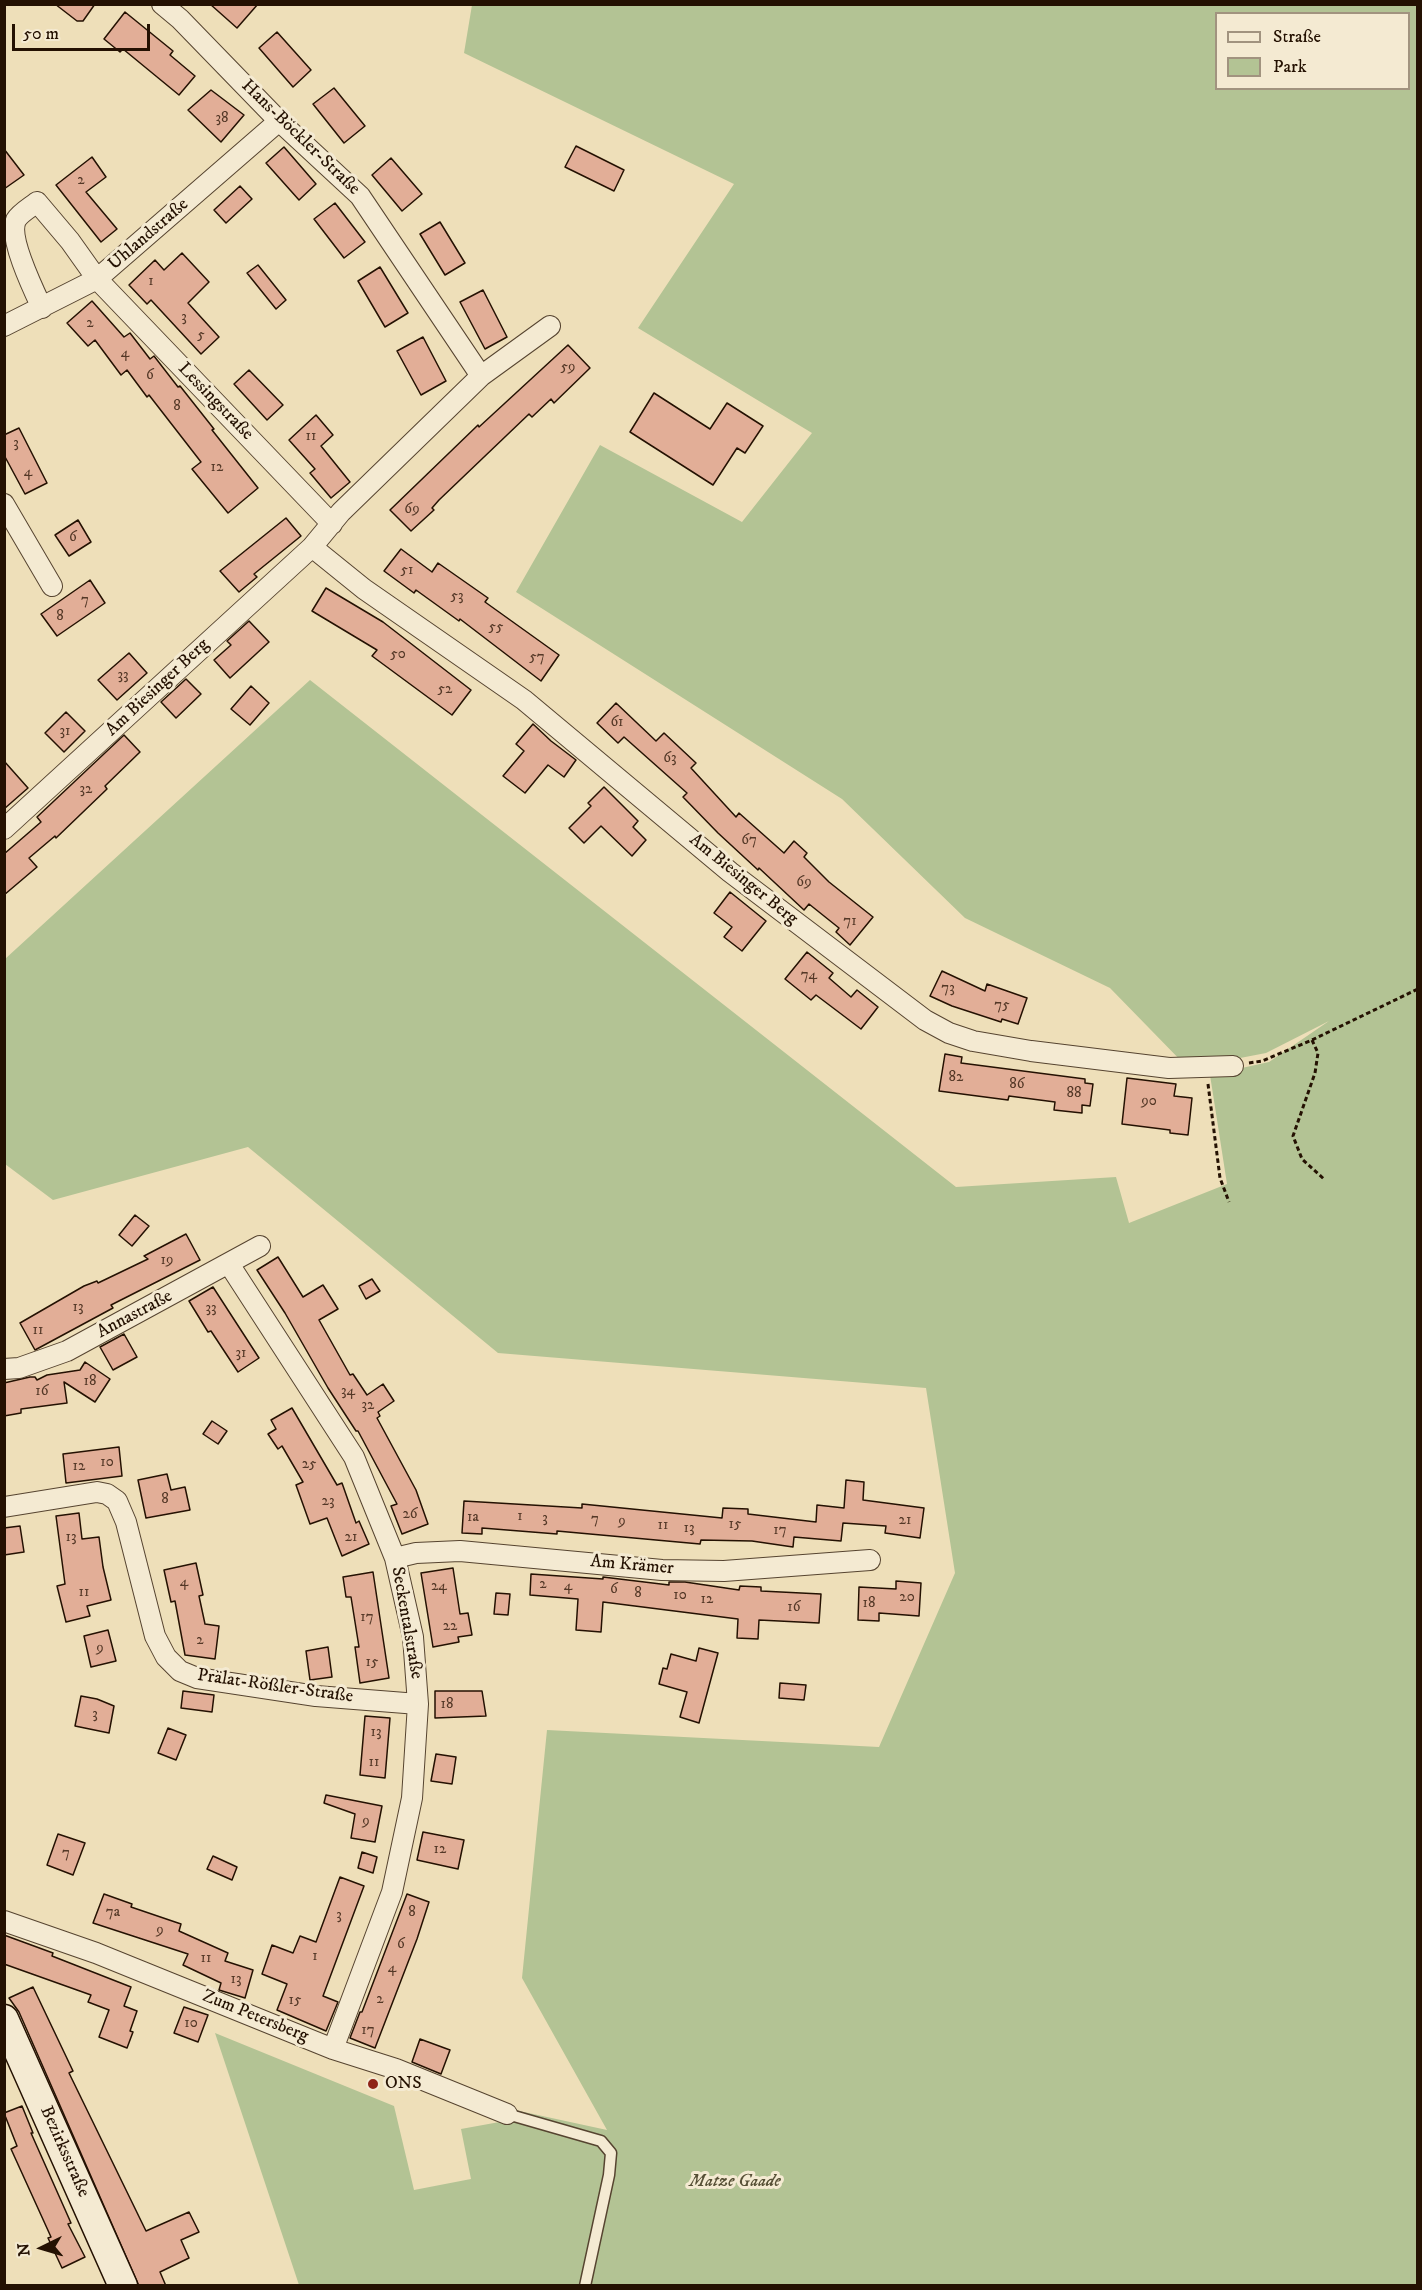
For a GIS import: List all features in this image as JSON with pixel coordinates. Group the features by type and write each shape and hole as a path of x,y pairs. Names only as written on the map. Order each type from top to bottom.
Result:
{"main road":[{"name":"Bezirksstraße","path":"4,2019 123,2286"}],"street":[{"name":"Hans-Böckler-Straße","path":"162,4 180,18 279,121 360,196 481,376"},
{"name":"Uhlandstraße","path":"4,326 42,309 97,279 279,121"},
{"name":"Lessingstraße","path":"42,309 22,264 14,230 17,219 37,202 70,241 97,279 332,524"},
{"path":"332,524 481,376 550,326"},
{"path":"4,504 52,586"},
{"name":"Am Biesinger Berg","path":"4,829 312,547 332,524"},
{"name":"Am Biesinger Berg","path":"312,547 364,589 524,700 730,872 925,1020 949,1033 973,1041 1031,1052 1169,1068 1233,1066"},
{"name":"Annastraße","path":"4,1369 19,1368 67,1351 260,1246"},
{"name":"Seckentalstraße","path":"229,1264 354,1457 395,1557 413,1637 418,1704 412,1798 392,1892 333,2049"},
{"name":"Prälat-Rößler-Straße","path":"4,1507 97,1492 107,1494 117,1501 126,1522 155,1636 166,1657 180,1671 197,1678 305,1695 418,1704"},
{"name":"Am Krämer","path":"395,1557 416,1553 460,1551 663,1569 714,1571 870,1560"},
{"name":"Zum Petersberg","path":"4,1921 96,1953 333,2049 396,2069 507,2114"}],"lane":[{"path":"507,2114 601,2141 611,2153 609,2175 585,2286"}],"path":[{"path":"1233,1066 1262,1061 1312,1040 1418,989"},
{"path":"1312,1040 1318,1053 1315,1073 1293,1136 1302,1159 1325,1180"},
{"path":"1206,1068 1220,1178 1228,1202"}],"green space":[{"name":"Matze Gaade","path":"472,5 1417,5 1417,2285 299,2285 215,2033 394,2106 414,2190 471,2179 461,2129 505,2121 510,2109 607,2130 522,1978 547,1730 879,1747 955,1573 926,1388 498,1353 248,1147 53,1200 5,1164 5,959 310,680 956,1187 1116,1177 1129,1223 1227,1184 1210,1075 1269,1062 1329,1021 1266,1053 1188,1068 1110,988 965,918 842,799 516,592 600,445 742,522 812,433 638,328 734,184 464,53"}],"building":[{"path":"55,4 95,4 83,21 77,21"},
{"path":"210,4 258,4 237,28"},
{"path":"125,12 173,51 170,55 195,76 179,95 123,49 120,52 104,39"},
{"path":"277,32 311,70 293,87 259,48"},
{"path":"334,88 365,126 344,143 313,104"},
{"path":"211,90 244,115 221,142 188,110"},
{"path":"576,146 624,170 614,191 565,167"},
{"path":"284,147 316,184 299,200 266,163"},
{"path":"4,149 24,175 4,189"},
{"path":"92,157 106,177 86,192 117,229 101,242 56,185"},
{"path":"391,158 422,194 402,211 372,175"},
{"path":"240,186 252,199 226,223 214,210"},
{"path":"335,203 365,242 344,258 314,219"},
{"path":"440,222 465,263 445,275 420,234"},
{"path":"182,253 209,282 188,303 219,337 201,354 151,300 147,304 129,285 155,260 164,270"},
{"path":"258,265 286,300 276,309 247,273"},
{"path":"380,267 408,313 385,327 358,281"},
{"path":"483,290 507,337 485,349 460,302"},
{"path":"92,301 124,337 130,333 150,359 154,356 214,429 212,430 258,488 228,513 192,469 201,462 149,395 147,397 127,370 121,375 95,340 88,346 67,323"},
{"path":"423,337 446,381 421,395 397,351"},
{"path":"568,345 590,368 554,403 551,399 532,417 529,414 439,500 432,508 434,510 411,531 390,510 478,425 479,427"},
{"path":"249,370 283,405 267,420 234,384"},
{"path":"654,393 710,429 727,403 763,426 745,453 737,448 713,485 630,432"},
{"path":"316,415 333,435 321,446 350,482 331,498 310,473 315,469 289,440"},
{"path":"19,428 47,483 25,494 4,455 4,435"},
{"path":"286,518 301,536 254,574 257,577 239,592 220,571"},
{"path":"78,520 91,542 69,556 55,535"},
{"path":"401,549 432,572 438,563 488,598 485,602 559,655 541,681 460,619 459,621 416,590 414,593 384,571"},
{"path":"90,580 105,603 57,636 41,614"},
{"path":"326,588 383,622 471,690 452,715 372,656 377,650 312,611"},
{"path":"249,621 269,642 230,678 214,660 231,645 227,641"},
{"path":"129,653 147,673 117,700 98,680"},
{"path":"186,679 201,694 176,718 161,702"},
{"path":"251,686 269,703 250,725 231,709"},
{"path":"616,703 656,741 664,733 696,763 691,768 736,817 739,813 784,853 794,841 807,853 804,857 829,882 873,917 850,945 836,932 839,928 809,904 804,910 759,868 758,870 683,797 687,793 624,737 618,743 597,723"},
{"path":"66,712 85,731 64,752 45,733"},
{"path":"533,724 576,760 564,777 548,765 525,793 503,776 524,751 516,744"},
{"path":"124,735 140,752 105,786 107,789 56,838 55,836 29,858 37,867 4,895 4,854 41,822 37,817"},
{"path":"4,761 28,788 4,809"},
{"path":"604,787 638,821 633,827 646,840 632,856 601,826 584,843 569,828 591,806 588,803"},
{"path":"730,892 766,921 742,951 724,937 732,927 714,913"},
{"path":"807,952 833,973 829,978 851,997 857,990 878,1007 861,1029 816,995 811,1000 785,979"},
{"path":"942,971 985,991 987,984 1027,998 1018,1024 1002,1019 1001,1022 952,1006 930,996"},
{"path":"945,1054 962,1057 961,1063 1085,1079 1085,1083 1093,1084 1090,1106 1082,1105 1082,1113 1054,1110 1055,1102 1009,1096 1008,1100 939,1091"},
{"path":"1127,1078 1176,1084 1174,1096 1192,1098 1188,1135 1170,1133 1170,1130 1122,1124"},
{"path":"135,1215 149,1226 132,1246 119,1235"},
{"path":"186,1234 200,1260 111,1305 113,1308 35,1350 20,1323 84,1286 97,1281 98,1283 148,1259 144,1256"},
{"path":"278,1257 303,1297 323,1285 338,1309 319,1320 350,1375 353,1374 367,1395 383,1384 394,1401 378,1412 380,1416 377,1418 416,1490 428,1524 402,1534 391,1506 397,1504 358,1431 328,1388 285,1313 257,1270"},
{"path":"372,1279 380,1291 366,1299 359,1286"},
{"path":"213,1287 259,1358 238,1372 211,1331 208,1332 189,1301"},
{"path":"124,1334 137,1357 113,1370 100,1347"},
{"path":"85,1362 110,1379 95,1402 64,1382 67,1403 21,1409 21,1413 4,1416 4,1383 30,1377 35,1377 37,1380 47,1375 80,1370"},
{"path":"292,1408 337,1485 342,1483 356,1523 359,1521 369,1544 342,1556 327,1518 310,1524 296,1485 303,1482 282,1446 278,1449 268,1434 276,1429 271,1420"},
{"path":"212,1421 227,1431 218,1444 203,1434"},
{"path":"119,1447 122,1476 66,1483 63,1454"},
{"path":"167,1474 171,1490 185,1487 190,1510 146,1518 138,1480"},
{"path":"846,1480 864,1482 863,1500 924,1508 920,1538 885,1533 886,1526 843,1523 841,1541 794,1537 793,1547 752,1541 701,1540 700,1544 557,1531 557,1534 482,1528 482,1534 462,1533 464,1501 582,1508 582,1504 722,1518 723,1508 748,1509 748,1514 816,1522 817,1505 844,1508"},
{"path":"79,1513 82,1539 99,1537 111,1600 87,1606 90,1616 66,1622 57,1586 65,1584 56,1516"},
{"path":"20,1526 24,1552 4,1555 4,1528"},
{"path":"196,1563 203,1595 199,1596 205,1624 219,1626 215,1659 185,1655 175,1601 171,1602 164,1570"},
{"path":"453,1568 460,1614 468,1613 472,1635 458,1637 459,1642 433,1647 421,1573"},
{"path":"373,1572 389,1678 360,1683 355,1647 359,1647 351,1597 346,1597 343,1577"},
{"path":"531,1574 603,1579 603,1577 669,1585 669,1582 685,1582 739,1590 740,1586 761,1587 761,1591 821,1594 819,1623 759,1620 758,1639 737,1638 738,1619 603,1602 601,1632 576,1630 578,1599 530,1595"},
{"path":"896,1581 921,1583 919,1616 879,1613 879,1621 858,1620 859,1587 896,1589"},
{"path":"496,1593 510,1594 508,1615 494,1614"},
{"path":"108,1630 116,1661 91,1667 84,1636"},
{"path":"328,1647 332,1677 310,1680 306,1651"},
{"path":"699,1648 718,1653 699,1723 680,1717 687,1692 659,1684 663,1668 667,1669 671,1654 696,1661"},
{"path":"780,1683 806,1685 804,1700 779,1698"},
{"path":"183,1691 214,1695 212,1712 181,1708"},
{"path":"435,1691 482,1691 486,1716 435,1718"},
{"path":"81,1696 114,1706 109,1733 75,1726"},
{"path":"365,1716 390,1718 385,1778 360,1775"},
{"path":"168,1728 186,1735 176,1760 158,1753"},
{"path":"436,1754 456,1757 452,1784 431,1781"},
{"path":"326,1795 382,1806 375,1842 351,1838 355,1814 324,1803"},
{"path":"423,1832 464,1840 458,1869 417,1860"},
{"path":"58,1834 85,1843 73,1875 47,1865"},
{"path":"362,1852 377,1857 373,1873 358,1868"},
{"path":"213,1856 237,1867 232,1880 207,1869"},
{"path":"340,1877 364,1886 323,1996 338,2002 326,2031 277,2010 287,1984 262,1974 272,1945 293,1953 300,1936 316,1942"},
{"path":"104,1894 132,1904 131,1907 181,1924 179,1931 228,1953 225,1961 253,1970 245,1998 219,1990 221,1983 183,1965 188,1954 93,1923"},
{"path":"407,1894 429,1902 375,2048 350,2038"},
{"path":"4,1935 53,1953 52,1956 131,1987 124,2006 137,2011 127,2048 99,2037 109,2010 88,2002 91,1995 4,1964"},
{"path":"33,1987 73,2071 69,2073 146,2231 189,2212 199,2232 181,2240 189,2258 160,2272 166,2286 139,2286 19,2012 9,1998"},
{"path":"184,2007 208,2015 198,2042 174,2033"},
{"path":"420,2039 450,2050 441,2074 412,2062"},
{"path":"22,2106 33,2133 31,2133 71,2223 68,2224 85,2257 62,2268 48,2238 51,2237 11,2149 17,2146 4,2113"}],"place":[{"name":"ONS","path":"373,2084"}]}
